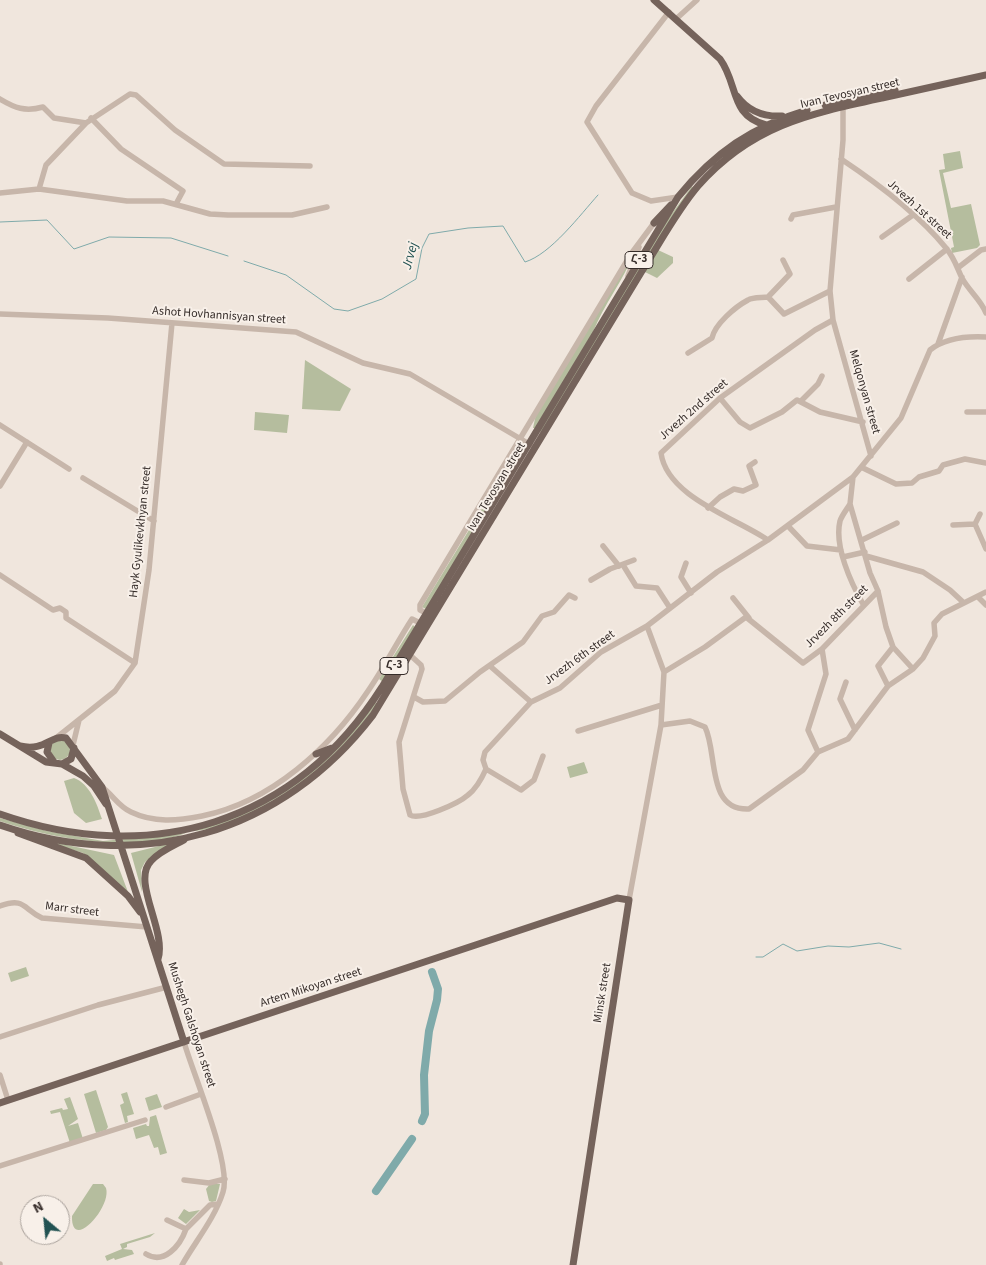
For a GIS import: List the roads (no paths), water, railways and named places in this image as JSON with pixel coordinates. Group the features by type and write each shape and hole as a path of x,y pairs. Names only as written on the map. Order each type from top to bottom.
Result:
{"main road":[{"path":"654,0 720,59 727,69 736,95 737,105 742,112 757,122 775,127"},
{"name":"Ivan Tevosyan street","path":"385,689 423,618 697,182 730,146 765,124 790,116 986,71"},
{"name":"Ivan Tevosyan street","path":"0,825 70,842 110,847 141,845 189,837 228,826 256,814 301,787 346,747 410,655 624,284 678,199 733,154 785,122 843,103 986,76"},
{"path":"736,95 748,108 756,112 776,116 790,116"},
{"path":"785,122 790,116"},
{"path":"654,223 678,199"},
{"path":"423,618 431,620"},
{"name":"Ivan Tevosyan street","path":"0,814 72,833 103,837 143,836 199,826 247,810 272,797 305,774 335,748 376,703"},
{"path":"0,734 46,762 62,764 89,781 108,810"},
{"path":"20,746 34,748 56,738 66,738 102,787"},
{"path":"49,742 47,752 54,762"},
{"path":"62,764 71,759 73,747"},
{"path":"316,754 335,748"},
{"name":"Mushegh Galshoyan street","path":"102,787 184,1042"},
{"path":"11,829 35,841 76,853 86,858 128,896 144,918"},
{"path":"158,959 160,940 145,884 146,869 157,855 189,837"},
{"name":"Artem Mikoyan street","path":"0,1103 617,898 628,900"},
{"name":"Minsk street","path":"573,1265 628,900"}],"street":[{"path":"676,19 697,0"},
{"path":"669,12 596,106 587,122 632,193 651,201 678,199"},
{"path":"39,188 46,165 88,120 130,94 136,95 175,130 224,164 310,166"},
{"path":"0,98 16,109 31,110 43,107 54,118 88,120 121,149 183,190 176,204"},
{"name":"Melqonyan street","path":"843,103 841,159 830,291 833,320 871,456"},
{"name":"Jrvezh 1st street","path":"841,159 913,216 947,249 959,267 962,277 986,313"},
{"path":"0,193 39,188 127,202 163,201 210,214 228,215 292,215 327,207"},
{"path":"791,219 793,215 836,207"},
{"path":"882,238 913,216"},
{"path":"199,826 221,812 266,790 316,754 370,689 412,619 423,618 420,607 631,254 654,223"},
{"path":"624,284 641,243"},
{"path":"910,279 947,249"},
{"path":"959,267 981,250 986,249"},
{"path":"688,353 712,338 713,333 724,319 749,299 768,297 790,274 783,260"},
{"path":"938,344 962,277"},
{"path":"768,297 784,314 830,291"},
{"name":"Ashot Hovhannisyan street","path":"0,314 296,332 363,363 410,374 532,445"},
{"name":"Jrvezh 2nd street","path":"768,540 754,530 708,508 673,479 661,453 720,398 807,336 833,320"},
{"name":"Hayk Gyulikevkhyan street","path":"56,738 115,691 135,663 154,522 172,323"},
{"path":"862,604 840,550 840,521 850,504 853,477 863,468 901,418 930,350 938,344 969,336 986,337"},
{"path":"801,402 818,384 822,376"},
{"path":"720,398 740,422 750,428 782,412 797,400 820,412 863,422"},
{"path":"967,412 986,412"},
{"path":"0,425 69,469"},
{"path":"0,486 27,442"},
{"path":"863,468 896,484 912,483 919,477 939,471 943,465 966,459 986,463"},
{"path":"708,508 734,489 743,492 756,485 749,466 755,462"},
{"name":"Jrvezh 6th street","path":"410,655 421,665 422,669 399,742 402,789 410,815 414,818 423,816 467,796 486,769 482,760 485,752 531,702 560,688 601,652 647,626 717,572 768,540 853,477"},
{"path":"83,478 154,522"},
{"path":"850,504 878,590 886,627 893,647 913,668"},
{"path":"975,524 980,514"},
{"path":"862,540 897,523"},
{"path":"953,525 975,524"},
{"path":"975,524 986,549"},
{"path":"788,526 807,546 840,550"},
{"path":"603,546 621,565 636,586 657,588 670,608"},
{"path":"843,557 865,554 923,572 950,590 964,603"},
{"path":"591,580 634,560"},
{"path":"686,563 681,577 691,593"},
{"path":"0,576 53,610 60,608 66,612 67,619 135,663"},
{"name":"Jrvezh 8th street","path":"749,618 802,663 822,649 862,604 878,590"},
{"path":"661,725 690,721 705,727 710,736 717,789 729,804 741,809 749,809 803,770 818,752 848,739 888,686 913,668 923,658 935,636 934,623 942,614 986,592"},
{"path":"414,697 423,702 445,701 523,642 542,616 554,612 569,595 575,598"},
{"path":"978,597 986,605"},
{"path":"733,598 749,618"},
{"path":"647,626 664,672 698,652 744,618 749,618"},
{"path":"888,686 878,666 893,647"},
{"path":"818,752 808,730 826,674 822,649"},
{"path":"490,666 531,702"},
{"name":"Minsk street","path":"628,900 661,725 664,672"},
{"path":"846,682 840,697 855,730"},
{"path":"578,730 662,705"},
{"path":"73,747 79,720"},
{"path":"486,769 522,790 534,780 543,756"},
{"path":"102,787 121,806 148,818 174,821 221,812"},
{"name":"Marr street","path":"0,906 14,901 23,904 34,914 42,918 147,927"},
{"path":"0,1037 98,1005 167,987"},
{"name":"Mushegh Galshoyan street","path":"184,1042 225,1179"},
{"path":"0,1075 8,1100"},
{"path":"166,1107 201,1094"},
{"path":"0,1166 145,1120"},
{"path":"182,1265 218,1204 225,1179 209,1182 184,1180"},
{"path":"146,1254 153,1259 162,1259 178,1247 186,1229 210,1205 218,1204"},
{"path":"167,1220 186,1229"}],"waterway":[{"name":"Jrvej","path":"244,261 286,275 334,309 348,311 382,299 416,279 422,248 429,234 468,228 503,226 525,262 535,258 555,243 598,195"},
{"name":"Jrvej","path":"0,222 47,220 74,249 109,237 171,238 228,256"},
{"path":"756,957 763,957 783,944 797,951 828,946 849,947 879,943 901,949"},
{"path":"422,1121 425,1114 424,1075 429,1031 438,989 432,972"},
{"path":"376,1191 412,1139"}]}
